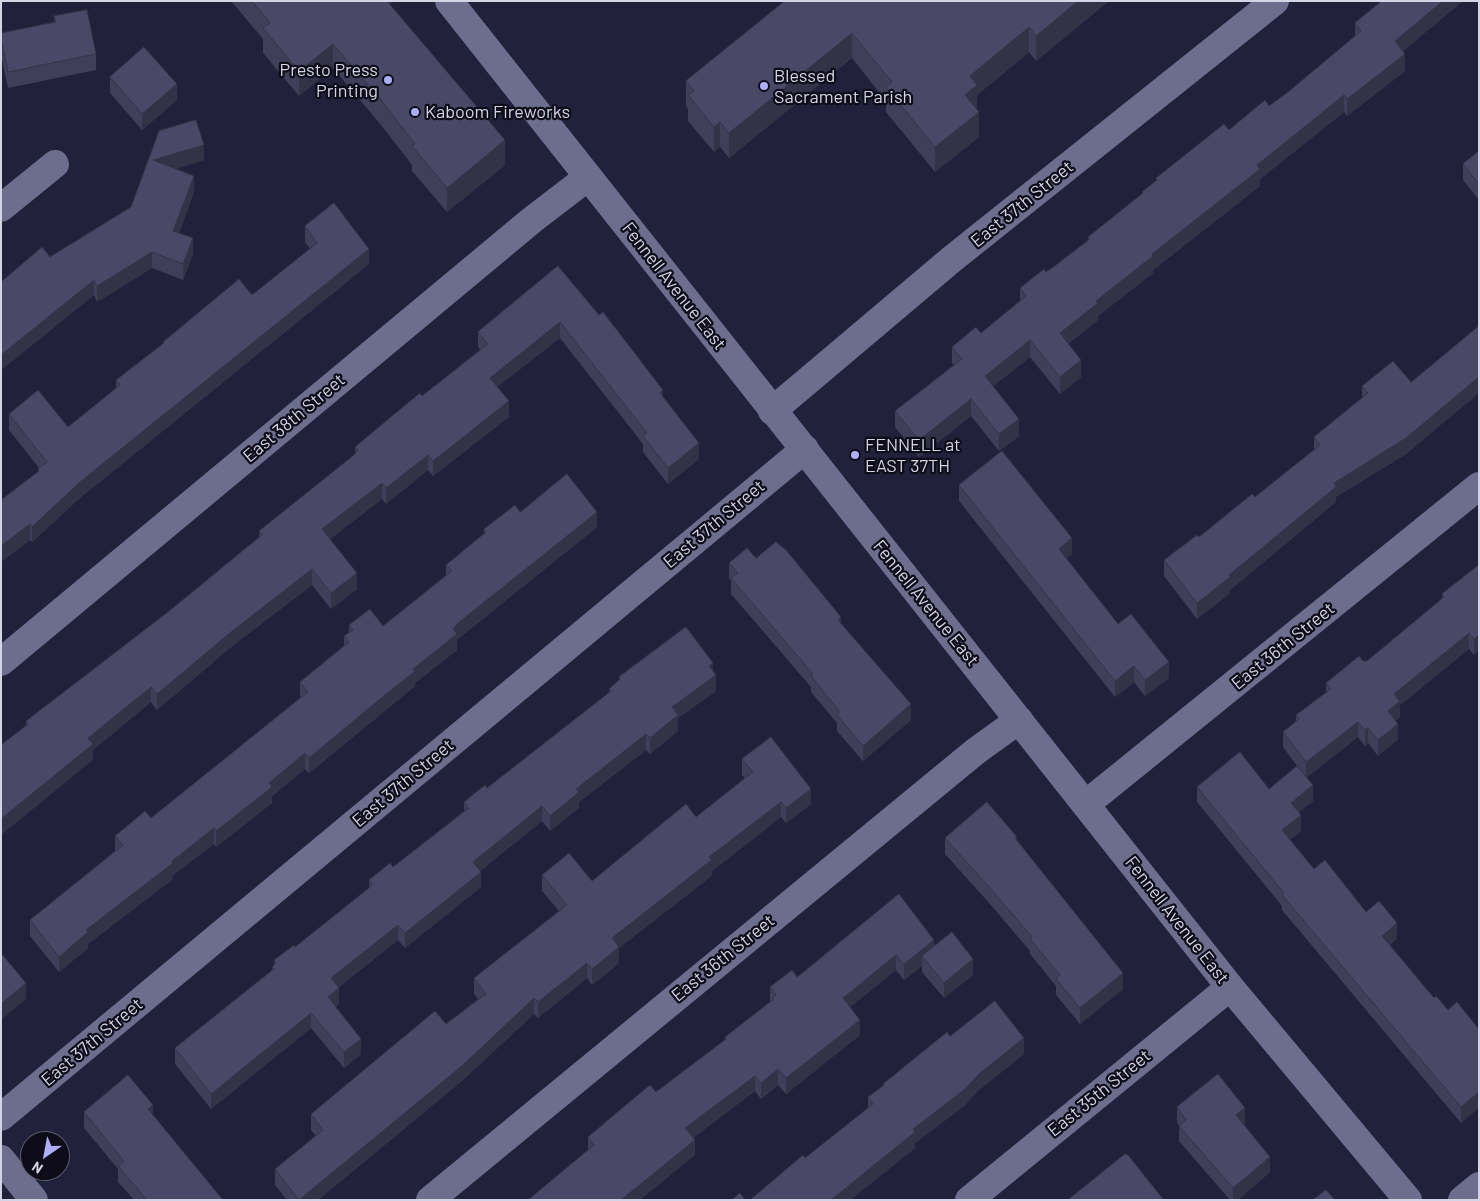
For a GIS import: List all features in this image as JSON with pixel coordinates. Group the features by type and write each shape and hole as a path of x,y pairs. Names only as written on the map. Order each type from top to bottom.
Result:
{"street":[{"name":"East 37th Street","path":"772,411 952,259 1275,1"},
{"name":"Fennell Avenue East","path":"460,5 588,176 772,411 805,449 1230,988 1408,1200"},
{"path":"1,208 55,164"},
{"name":"East 38th Street","path":"1,662 532,220 588,176"},
{"name":"East 37th Street","path":"1,1117 805,449"},
{"name":"East 36th Street","path":"1086,804 1479,486"},
{"name":"East 36th Street","path":"430,1200 976,751 1019,720"},
{"name":"East 35th Street","path":"969,1200 1230,988"},
{"path":"1,1159 34,1200"},
{"path":"1462,1200 1479,1186"}],"building":[{"path":"252,1 387,1 505,140 447,188 412,146 415,144 381,100 333,44 299,71 263,28 270,23"},
{"name":"Blessed Sacrament Parish","path":"785,1 1078,1 1036,36 1029,27 970,76 977,85 965,95 979,112 935,147 886,87 892,82 852,33 729,133 720,122 714,127 688,95 694,91 686,81"},
{"path":"1382,1 1443,1 1395,41 1405,54 1347,99 1344,95 1257,165 1260,169 1152,254 1153,256 1096,301 1098,303 1060,333 1081,360 1060,377 1030,340 985,376 1019,419 999,434 971,399 919,440 895,411 962,359 952,347 976,327 981,333 1026,296 1020,288 1044,269 1046,272 1052,268 1090,239 1088,237 1143,193 1157,180 1156,178 1224,124 1229,130 1265,100 1269,106 1287,93 1361,31 1355,23"},
{"path":"87,10 96,54 8,72 1,33 56,22 54,16"},
{"path":"144,47 177,84 142,114 110,77"},
{"path":"196,120 204,145 153,160 194,176 173,231 193,238 183,264 152,252 97,286 94,280 1,355 1,282 42,247 50,257 131,207 159,131"},
{"path":"1479,151 1479,184 1463,164"},
{"path":"334,203 369,249 80,482 32,527 30,524 1,546 1,500 39,471 38,469 47,462 9,414 38,390 68,427 120,385 116,380 164,343 239,279 252,295 317,243 305,226"},
{"path":"558,266 599,315 603,312 663,390 660,393 699,443 668,468 643,436 647,433 560,322 490,378 509,401 433,461 428,455 386,488 382,483 322,529 357,573 331,593 312,569 231,632 157,694 151,687 88,738 93,744 1,819 1,745 28,724 26,721 168,612 262,535 259,531 354,455 358,450 355,447 398,411 420,393 422,396 488,344 478,332"},
{"path":"1479,326 1479,377 1406,438 1334,483 1336,487 1197,603 1164,560 1197,535 1199,537 1252,494 1255,497 1320,445 1314,437 1368,393 1362,386 1393,361 1411,382"},
{"path":"1002,451 1072,538 1059,549 1118,624 1131,614 1169,662 1145,680 1134,666 1115,681 959,485"},
{"path":"567,474 597,512 458,623 453,629 457,634 413,669 415,671 309,758 305,753 269,783 272,787 216,831 214,828 172,861 173,863 86,930 88,932 59,957 30,920 123,845 115,836 145,811 151,818 308,692 300,682 349,642 344,636 353,630 349,625 370,609 383,626 452,571 446,565 486,532 484,529 515,505 520,512"},
{"path":"776,542 786,550 841,617 838,620 911,704 863,746 837,715 840,712 811,676 813,674 731,578 738,573 729,563 747,548 756,558"},
{"path":"1479,565 1479,635 1474,639 1469,633 1394,694 1400,701 1388,711 1398,724 1378,740 1368,728 1365,730 1358,722 1306,762 1283,732 1299,719 1296,715 1331,689 1326,683 1359,656 1363,661 1367,661 1444,597 1442,594"},
{"path":"686,627 713,663 709,666 716,675 672,707 678,715 650,738 646,734 576,789 579,792 550,816 542,806 473,862 481,872 405,933 398,925 331,978 339,988 328,997 361,1039 344,1052 311,1013 211,1094 175,1048 274,969 272,967 276,963 274,960 294,945 295,947 369,888 372,884 369,880 390,863 393,867 469,808 464,802 485,785 487,788 611,691 609,689 620,679 619,677"},
{"path":"771,737 811,789 786,808 781,802 709,857 712,860 612,938 619,947 592,969 587,963 538,1002 534,998 463,1065 299,1200 275,1169 323,1130 311,1114 435,1011 446,1024 486,994 474,978 567,905 542,875 569,853 592,881 686,804 696,817 753,772 742,759"},
{"path":"1240,752 1269,789 1297,766 1313,785 1291,803 1301,815 1282,830 1314,869 1325,860 1366,912 1379,901 1397,923 1382,936 1434,998 1436,996 1448,1010 1457,1002 1479,1027 1479,1092 1461,1107 1282,895 1284,893 1197,787"},
{"path":"987,802 1017,837 1015,838 1123,973 1080,1008 1056,979 1060,975 1030,939 1032,937 945,838"},
{"path":"899,894 934,940 904,964 896,955 843,998 860,1020 786,1078 778,1069 761,1083 755,1076 685,1128 695,1140 621,1200 528,1200 594,1145 588,1137 650,1085 656,1092 726,1039 725,1037 774,999 773,997 776,995 770,987 792,970 797,977"},
{"path":"952,932 973,959 944,983 922,956"},
{"path":"1,953 26,983 1,1004"},
{"path":"995,1001 1024,1038 980,1073 964,1090 913,1129 915,1132 831,1200 750,1200 803,1155 805,1158 873,1104 868,1097 947,1032 950,1036"},
{"path":"1218,1074 1245,1108 1236,1115 1270,1157 1233,1188 1179,1126 1186,1120 1177,1107"},
{"path":"128,1075 153,1105 148,1109 223,1200 147,1200 118,1166 124,1161 84,1112"},
{"path":"1125,1154 1128,1155 1162,1200 1068,1200"},
{"path":"1326,1190 1335,1200 1313,1200"},
{"path":"740,1193 745,1200 732,1200"}],"place":[{"name":"Presto Press Printing","path":"388,80"},
{"name":"Blessed Sacrament Parish","path":"764,86"},
{"name":"Kaboom Fireworks","path":"415,112"},
{"name":"FENNELL at EAST 37TH","path":"855,455"}]}
